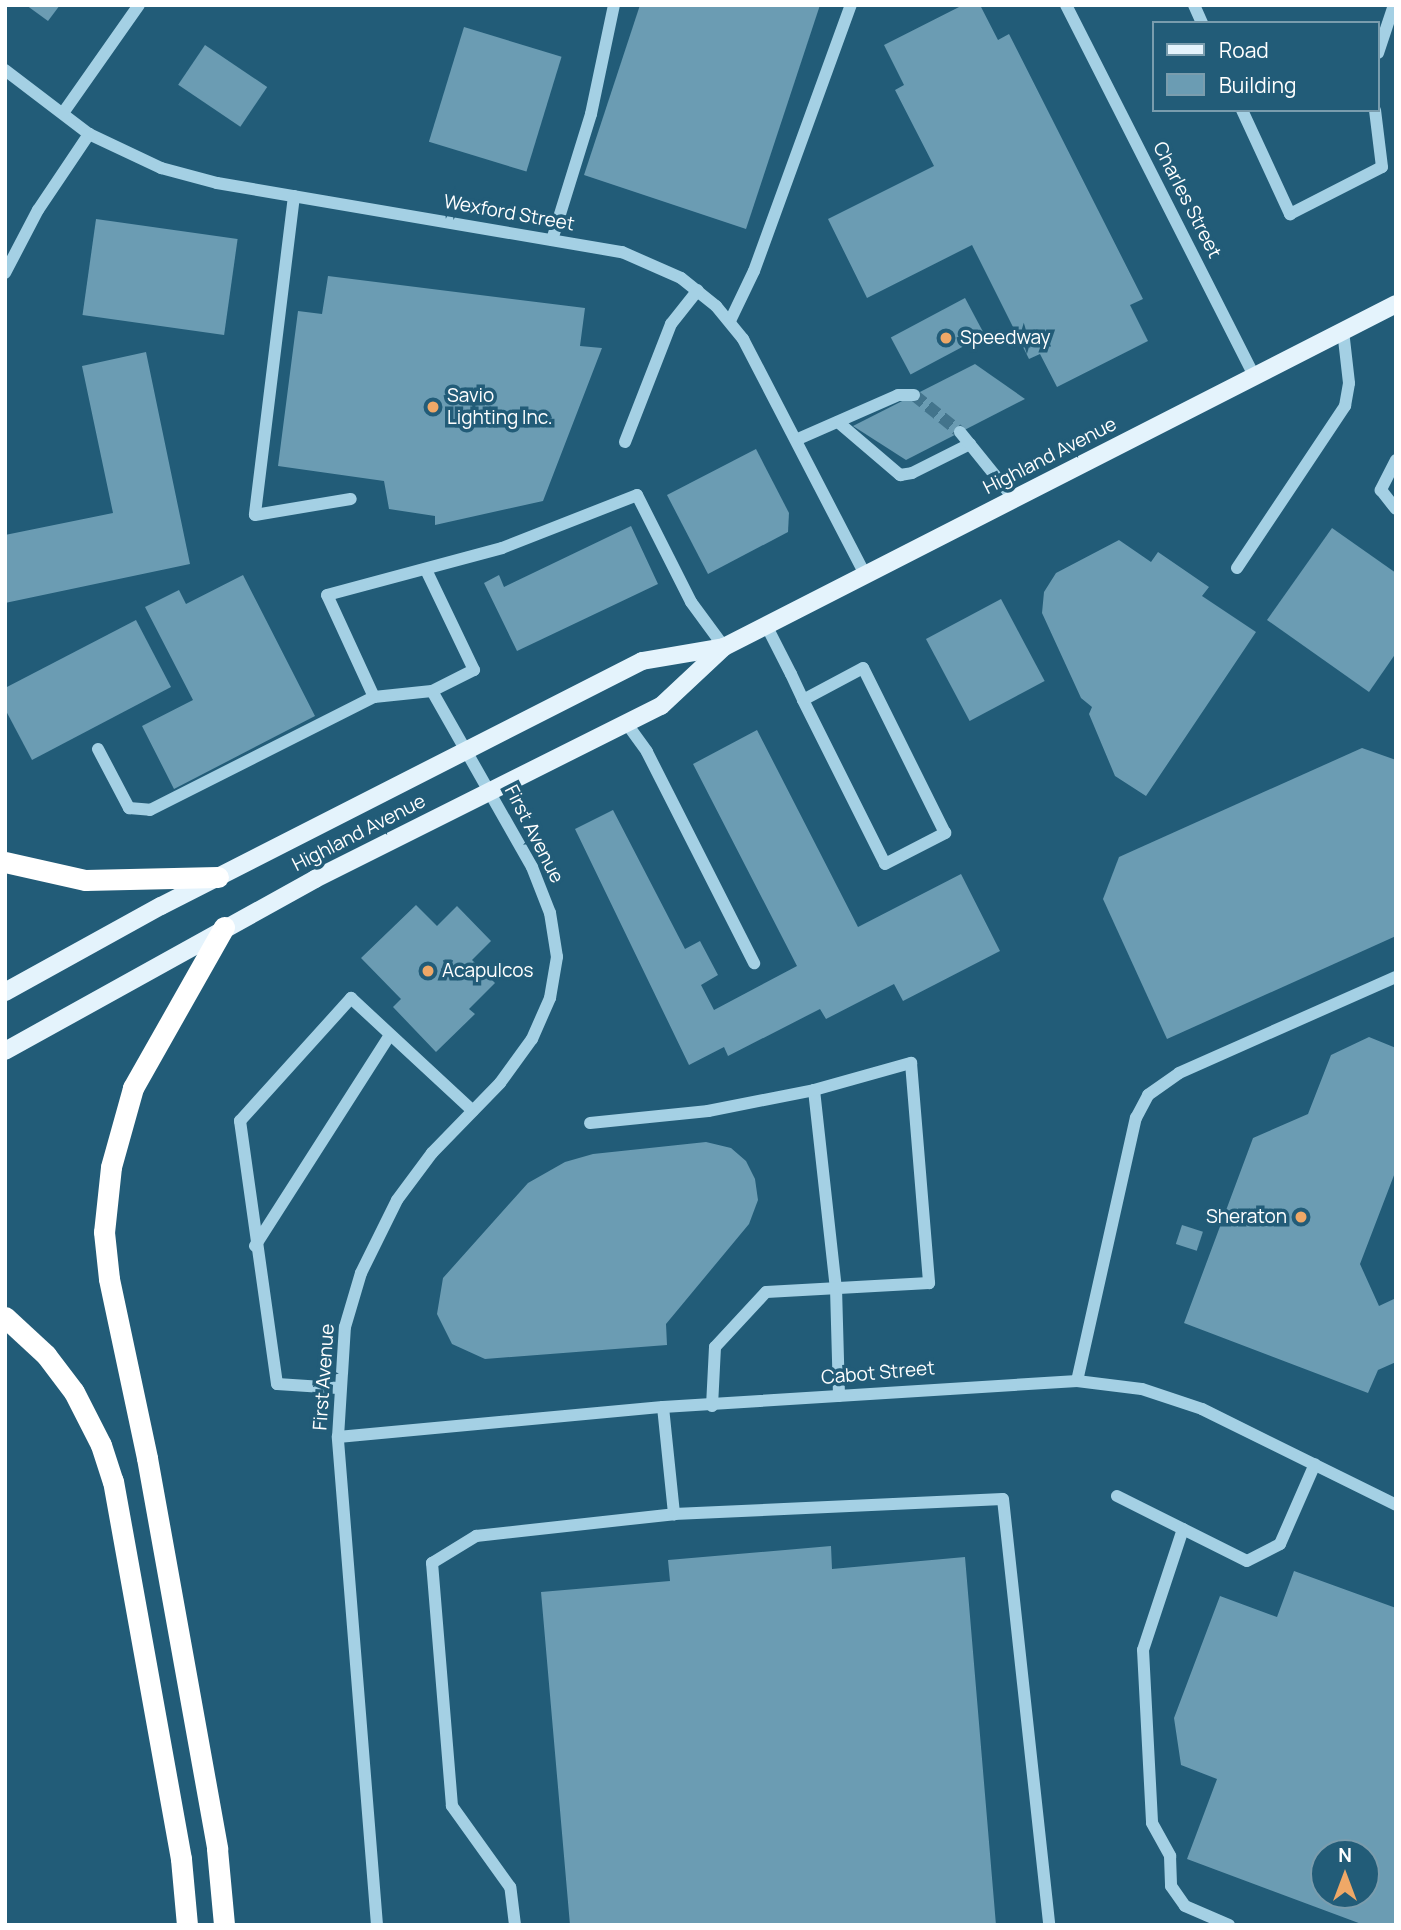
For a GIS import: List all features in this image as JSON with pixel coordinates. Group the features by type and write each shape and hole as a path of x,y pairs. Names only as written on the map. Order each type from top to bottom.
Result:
{"highway":[{"path":"5,862 85,880 218,877"},
{"path":"224,927 133,1088 113,1159 104,1232 108,1279 147,1458 217,1849 224,1925"},
{"path":"5,1317 46,1355 74,1392 101,1445 113,1481 181,1859 187,1925"}],"main road":[{"name":"Highland Avenue","path":"5,992 218,877 642,661 724,646 1396,304"},
{"name":"Highland Avenue","path":"5,1051 224,927 661,706 724,646"}],"street":[{"path":"63,113 138,5"},
{"path":"552,240 591,114 614,5"},
{"path":"730,321 754,271 852,5"},
{"name":"Charles Street","path":"1066,5 1254,375"},
{"path":"1194,5 1201,21"},
{"path":"1380,47 1394,5"},
{"name":"Wexford Street","path":"5,70 89,134 161,168 294,196 641,258 698,290 730,321 798,439 865,574"},
{"path":"1243,112 1290,214 1382,167 1375,112"},
{"path":"5,273 38,210 89,134"},
{"path":"294,196 255,515 351,499"},
{"path":"625,442 663,340 698,290"},
{"path":"1237,568 1345,406 1349,383 1343,330"},
{"path":"798,439 898,395 914,395"},
{"path":"838,422 900,475 912,474 970,444"},
{"path":"960,432 1014,499"},
{"path":"1396,460 1381,490 1396,509"},
{"path":"374,697 327,594 502,548 637,495 691,602 724,646"},
{"path":"98,749 129,808 150,810 374,697 432,691 474,670 426,570"},
{"path":"766,625 803,700 885,864 944,833 863,668 803,700"},
{"name":"First Avenue","path":"377,1925 338,1437 338,1388 345,1327 370,1250 414,1176 473,1111 532,1039 550,998 556,967 555,934 546,900 491,790 432,691"},
{"path":"627,724 647,752 754,963"},
{"path":"1077,1381 1136,1118 1149,1095 1179,1073 1396,977"},
{"path":"338,1388 277,1384 255,1245 240,1121 351,998 473,1111"},
{"path":"255,1245 390,1035"},
{"path":"590,1123 708,1111 814,1090 911,1063 929,1283 766,1292 715,1347 712,1406"},
{"path":"814,1090 836,1288 839,1396"},
{"name":"Cabot Street","path":"338,1437 663,1407 712,1406 1011,1381 1077,1381 1172,1398 1396,1505"},
{"path":"663,1407 674,1514"},
{"path":"1117,1496 1247,1561 1280,1544 1315,1464"},
{"path":"515,1925 510,1887 452,1806 432,1563 476,1536 674,1514 1003,1499 1049,1925"},
{"path":"1183,1529 1143,1650 1152,1824 1170,1856 1171,1886 1185,1906 1229,1925"}],"building":[{"path":"26,5 60,5 48,21"},
{"path":"640,5 820,5 746,229 584,175"},
{"path":"963,5 980,5 998,40 1009,34 1143,299 1130,305 1148,341 1057,387 1040,354 1029,359 972,245 867,298 828,219 934,166 895,90 904,85 884,45"},
{"path":"464,27 562,57 526,172 429,142"},
{"path":"205,45 267,87 240,127 178,85"},
{"path":"96,219 238,239 224,335 83,315"},
{"name":"Savio Lighting Inc.","path":"328,276 585,308 580,346 602,348 543,501 435,525 435,516 389,509 384,481 278,466 298,311 322,314"},
{"path":"965,298 985,335 911,375 891,337"},
{"path":"146,352 190,564 5,603 5,535 113,513 82,366"},
{"path":"975,364 1025,399 906,460 853,426"},
{"path":"756,449 789,513 788,532 708,574 667,495"},
{"path":"631,526 658,584 517,651 484,583 499,575 504,587"},
{"path":"1332,528 1396,573 1396,653 1369,692 1267,620"},
{"path":"1119,540 1151,562 1158,552 1209,587 1202,596 1256,632 1146,796 1115,776 1089,714 1092,707 1081,698 1042,613 1044,592 1056,573"},
{"path":"243,575 315,716 174,789 142,726 193,700 145,607 179,590 186,604"},
{"path":"1001,599 1045,681 970,721 926,639"},
{"path":"136,620 171,687 32,760 5,709 5,688"},
{"path":"757,730 858,927 961,874 1000,951 903,1001 894,984 826,1019 820,1009 728,1056 724,1047 689,1065 575,829 613,810 685,949 700,941 718,975 701,985 714,1010 797,966 693,764"},
{"path":"1362,748 1396,760 1396,936 1167,1039 1103,899 1119,857"},
{"name":"Acapulcos","path":"416,905 437,926 457,906 491,941 472,960 495,983 469,1009 475,1014 436,1052 393,1007 401,999 361,958"},
{"name":"Sheraton","path":"1369,1037 1396,1048 1396,1170 1360,1264 1379,1306 1396,1298 1396,1362 1378,1370 1368,1393 1184,1323 1253,1138 1308,1114 1331,1055"},
{"path":"706,1142 731,1148 746,1161 755,1179 758,1200 749,1224 666,1324 667,1345 485,1359 452,1344 437,1314 443,1278 528,1183 565,1162 593,1154"},
{"path":"1182,1225 1203,1232 1197,1251 1176,1244"},
{"path":"831,1546 832,1569 965,1557 996,1925 570,1925 541,1592 670,1581 668,1560"},
{"path":"1294,1571 1396,1608 1396,1925 1364,1925 1321,1909 1380,1909 1380,1839 1310,1839 1310,1905 1187,1859 1217,1779 1181,1765 1174,1718 1220,1596 1277,1617"}],"tunnel":[{"path":"914,395 960,432"}],"place":[{"name":"Speedway","path":"946,338"},
{"name":"Savio Lighting Inc.","path":"433,407"},
{"name":"Acapulcos","path":"428,971"},
{"name":"Sheraton","path":"1301,1217"}]}
